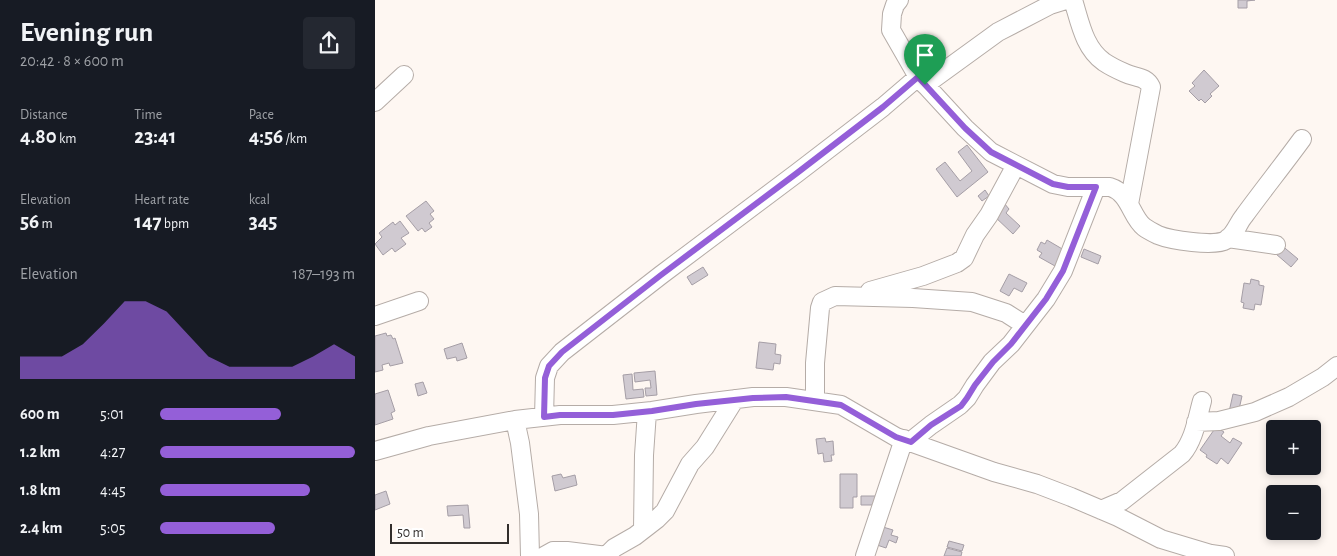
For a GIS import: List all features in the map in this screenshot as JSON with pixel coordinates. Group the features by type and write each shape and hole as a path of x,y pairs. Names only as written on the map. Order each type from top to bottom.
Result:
{"street":[{"path":"899,0 891,14 891,30 922,81 965,128 991,152 1053,184 1068,187 1110,187 1115,189 1121,193 1143,226 1159,235 1213,244 1225,241 1302,139"},
{"path":"544,417 545,378 549,366 562,352 883,107 998,32 1050,5 1066,0"},
{"path":"1073,0 1086,41 1092,50 1103,61 1126,74 1142,77 1149,82 1151,87 1129,204"},
{"path":"375,102 404,75"},
{"path":"853,297 861,293 931,274 964,258 975,234 989,215 1016,165"},
{"path":"865,556 907,440 961,406 993,362 1011,344 1046,299 1063,271 1096,187"},
{"path":"1229,238 1276,244"},
{"path":"815,401 815,363 820,308 823,302 835,296 972,302 1006,313 1025,326"},
{"path":"375,316 419,301"},
{"path":"1197,422 1219,420 1255,412 1289,397 1323,377 1337,366"},
{"path":"375,452 429,436 515,420 560,415 613,415 753,398 786,397 841,405 896,437 994,472 1037,484 1101,510 1161,539 1211,554 1225,556"},
{"path":"544,556 553,551 567,551 607,556 614,548 643,529 665,511 690,464 705,447 735,400"},
{"path":"1101,510 1122,501 1182,454 1188,447 1202,401"},
{"path":"643,529 643,455 647,412"},
{"path":"515,420 520,443 529,514 530,556"}],"building":[{"path":"1238,0 1255,0 1247,1 1247,8 1238,8"},
{"path":"1204,70 1219,86 1210,94 1212,96 1205,103 1201,99 1199,101 1189,91 1195,86 1192,83"},
{"path":"967,145 988,172 957,197 936,169 945,162 960,181 972,171 958,152"},
{"path":"985,190 989,196 982,201 978,196"},
{"path":"426,201 434,211 430,214 434,219 429,223 432,227 425,232 422,228 418,231 406,216"},
{"path":"1004,203 1009,209 1006,213 1020,226 1013,234 993,215"},
{"path":"400,221 409,233 401,238 406,244 395,252 392,248 383,255 375,244 382,237 379,233 393,222 395,225"},
{"path":"1047,240 1064,250 1055,266 1039,257 1042,253 1037,250 1041,242 1045,244"},
{"path":"1280,244 1298,259 1291,267 1276,254"},
{"path":"1084,249 1101,256 1098,264 1081,257"},
{"path":"703,267 708,275 692,285 687,277"},
{"path":"1009,274 1027,283 1022,292 1014,288 1009,296 1000,291"},
{"path":"1251,279 1259,281 1259,285 1264,286 1261,305 1255,304 1254,310 1243,308 1244,303 1241,302 1244,283 1250,284"},
{"path":"386,333 387,336 391,335 393,339 395,338 403,363 390,366 389,363 382,365 383,370 375,372 375,336"},
{"path":"759,342 776,344 775,354 781,355 780,364 774,363 773,370 756,368"},
{"path":"462,343 467,358 457,361 456,357 447,359 444,349"},
{"path":"655,371 657,395 646,396 645,388 651,388 650,380 635,382 634,373"},
{"path":"632,374 633,390 643,389 644,397 626,399 623,375"},
{"path":"423,382 427,393 418,396 415,384"},
{"path":"388,390 395,411 391,413 393,419 375,425 375,394"},
{"path":"1233,394 1242,396 1238,414 1229,412"},
{"path":"1216,427 1224,432 1221,436 1230,443 1233,438 1242,443 1228,464 1221,458 1217,464 1206,457 1207,455 1200,450"},
{"path":"825,438 826,442 833,441 834,455 831,455 832,461 824,462 823,453 818,454 816,439"},
{"path":"561,474 563,478 575,475 577,485 555,491 552,476"},
{"path":"840,474 857,474 857,497 853,497 853,508 840,508"},
{"path":"386,491 390,504 375,510 375,495"},
{"path":"861,496 879,496 879,505 861,505"},
{"path":"468,505 470,528 464,528 463,515 448,516 447,506"},
{"path":"883,527 893,530 891,535 898,537 896,543 889,540 886,548 877,545"},
{"path":"949,541 964,545 962,551 947,547"},
{"path":"947,548 962,552 961,556 944,556"}],"route":[{"path":"918,77 925,85 965,128 991,152 1053,184 1082,188 1096,187 1063,271 1046,299 1011,344 993,362 961,406 931,425 911,442 896,437 841,405 786,397 753,398 613,415 560,415 544,417 545,378 549,366 562,352 883,107 918,77"}]}
